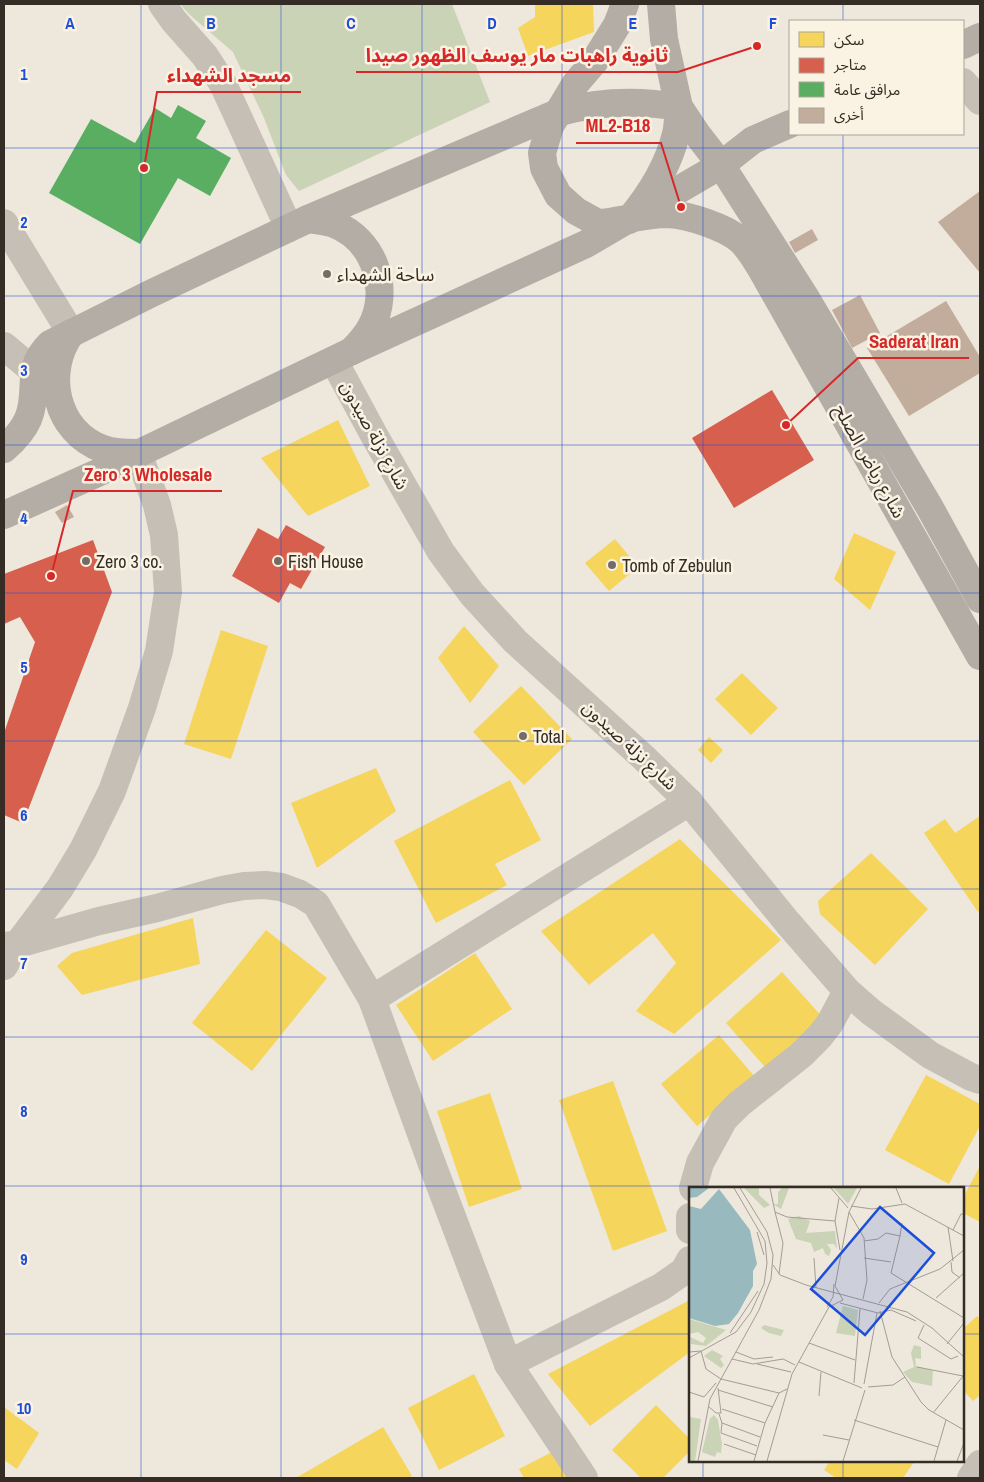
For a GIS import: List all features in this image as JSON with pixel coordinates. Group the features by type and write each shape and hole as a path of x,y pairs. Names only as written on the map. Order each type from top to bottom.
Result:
{"main road":[{"path":"625,4 617,25 594,62 576,83 550,126 542,153 544,168 550,182 566,204 596,222 603,223 629,220 641,206 662,174 676,135 679,107 664,39 661,4"},
{"path":"964,45 980,37"},
{"path":"138,453 120,453 103,449 88,441 74,430 64,416 58,400 45,377 35,366 41,352 50,344 71,332 298,224 560,112 589,105 619,102 679,107 721,165"},
{"path":"4,515 94,475 343,356 586,244 721,165 753,140 789,124"},
{"path":"697,134 732,141 753,140"},
{"name":"شارع رياض الصلح","path":"721,165 810,303 930,508 980,599"},
{"name":"شارع رياض الصلح","path":"629,220 668,214 692,219 731,234 740,240 752,254 980,656"},
{"path":"298,224 335,224 358,239 367,250 378,275 380,288 376,315 370,328 343,356"},
{"path":"4,449 21,431 45,377"}],"street":[{"path":"162,4 174,21 205,56 223,84 298,224"},
{"path":"964,83 980,100"},
{"path":"4,223 71,332"},
{"path":"4,346 45,377"},
{"name":"شارع نزلة صيدون","path":"343,356 374,435 441,552 472,594 515,640 643,757 689,802 788,923 847,990 878,1017 930,1055 980,1080"},
{"path":"4,966 11,945 60,888 83,850 112,791 142,708 159,650 168,592 164,534 157,505 138,453"},
{"path":"372,999 689,802"},
{"path":"11,945 99,921 244,886 264,885 280,887 300,894 316,904 372,999 508,1364 584,1478"},
{"path":"692,1187 700,1163 724,1119 739,1104 801,1055 820,1036 830,1023 847,990"},
{"path":"508,1364 661,1287 684,1271 689,1262"},
{"path":"971,1478 980,1464"}],"green space":[{"path":"180,4 452,4 490,102 299,191 286,175 264,118 233,52"}],"building: سكن":[{"path":"535,4 593,4 594,32 528,56 518,28 535,17"},
{"path":"338,420 370,486 308,516 261,458"},
{"path":"854,533 896,552 870,610 834,579"},
{"name":"Tomb of Zebulun","path":"615,539 638,567 609,591 585,563"},
{"path":"464,626 499,666 470,703 438,658"},
{"path":"221,630 268,646 231,759 184,744"},
{"path":"742,673 778,708 751,735 715,699"},
{"name":"Total","path":"521,686 572,739 524,785 473,732"},
{"path":"709,737 723,750 711,763 698,750"},
{"path":"376,768 396,811 317,868 291,803"},
{"path":"510,780 541,840 495,864 507,885 436,923 394,841"},
{"path":"980,816 980,910 978,912 924,833 945,819 955,833"},
{"path":"680,839 781,940 674,1034 636,1011 676,963 653,933 589,985 541,931"},
{"path":"871,853 928,909 875,965 820,914 818,901"},
{"path":"193,918 200,964 82,995 57,966 72,953"},
{"path":"266,930 327,978 252,1071 192,1023"},
{"path":"475,953 512,1009 433,1061 396,1005"},
{"path":"782,972 824,1019 767,1069 726,1023"},
{"path":"719,1035 755,1077 697,1126 661,1084"},
{"path":"926,1075 980,1104 980,1126 949,1184 885,1150"},
{"path":"613,1081 667,1231 613,1251 559,1100"},
{"path":"490,1093 522,1189 469,1207 437,1111"},
{"path":"980,1166 980,1222 964,1214 964,1196"},
{"path":"688,1301 689,1353 590,1426 548,1374"},
{"path":"977,1316 980,1319 980,1395 973,1401 964,1391 964,1328"},
{"path":"474,1374 505,1436 439,1470 408,1408"},
{"path":"656,1405 689,1438 689,1452 663,1478 641,1478 612,1450"},
{"path":"4,1407 39,1433 17,1469 4,1460"},
{"path":"383,1427 412,1476 408,1478 296,1478"},
{"path":"554,1451 569,1478 524,1478 519,1469"},
{"path":"829,1462 914,1462 903,1478 836,1478 824,1470"}],"building: متاجر":[{"path":"772,390 814,460 734,508 692,438"},
{"name":"Fish House","path":"286,525 325,547 301,589 290,583 279,603 232,576 258,528 278,539"},
{"path":"93,540 112,592 23,823 4,815 4,733 35,642 20,617 4,624 4,574"}],"building: مرافق عامة":[{"path":"178,105 206,121 196,138 231,158 210,196 178,178 140,244 49,193 91,119 135,143 155,108 171,118"}],"building: أخرى":[{"path":"980,191 980,273 938,222"},
{"path":"812,229 818,240 795,253 789,242"},
{"path":"860,295 880,333 852,348 832,310"},
{"path":"946,301 980,357 980,373 909,416 867,348"},
{"path":"67,505 74,517 62,523 55,512"}],"place":[{"name":"ثانوية راهبات مار يوسف الظهور صيدا","path":"757,46"},
{"name":"مسجد الشهداء","path":"144,168"},
{"name":"ML2-B18","path":"681,207"},
{"name":"ساحة الشهداء","path":"327,274"},
{"name":"Saderat Iran","path":"786,425"},
{"name":"Zero 3 co.","path":"86,561"},
{"name":"Fish House","path":"278,561"},
{"name":"Tomb of Zebulun","path":"612,565"},
{"name":"Zero 3 Wholesale","path":"51,576"},
{"name":"Total","path":"523,736"}]}
